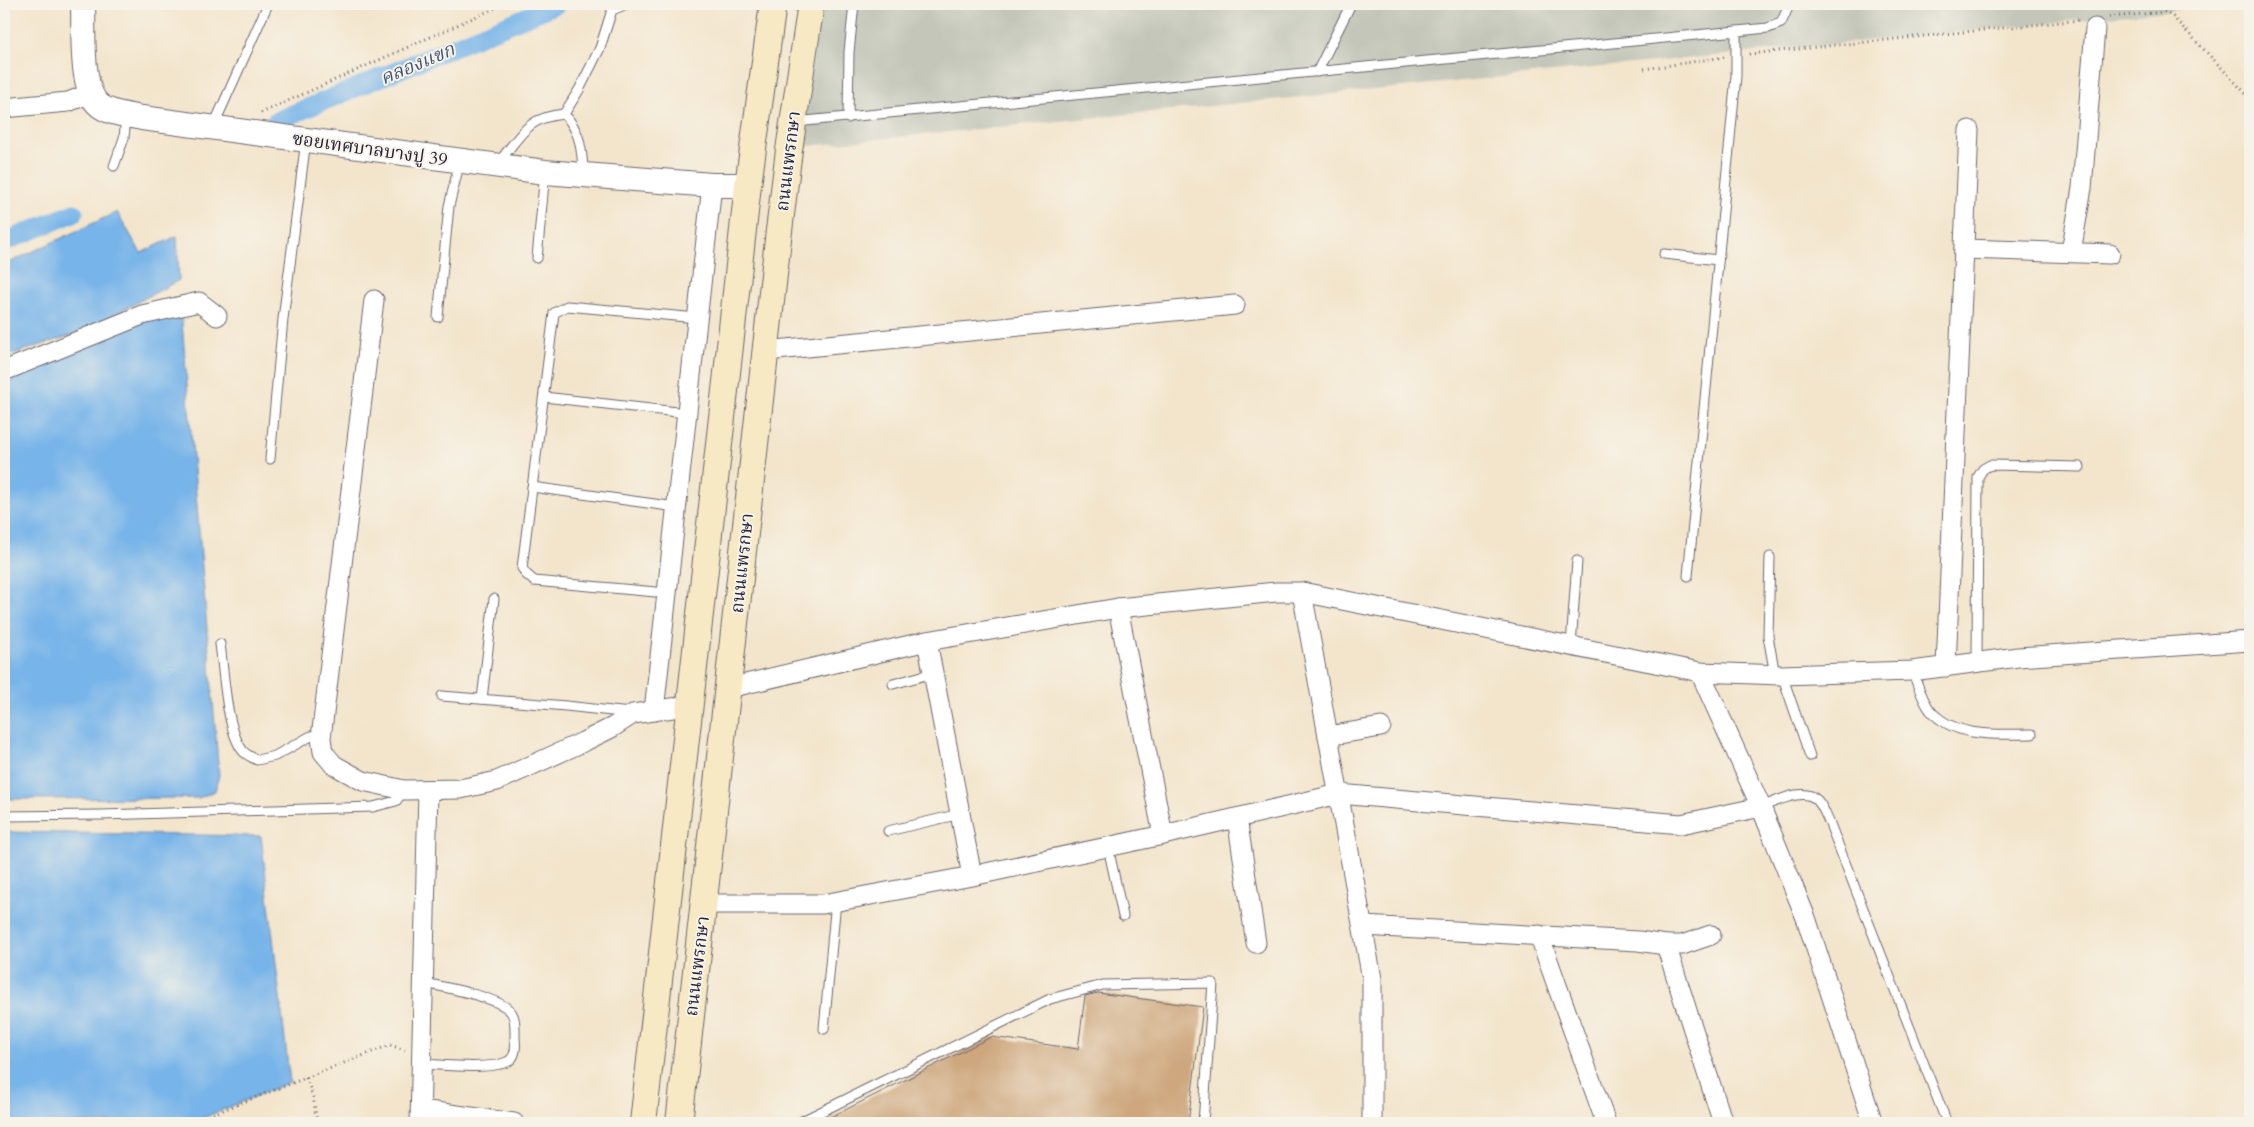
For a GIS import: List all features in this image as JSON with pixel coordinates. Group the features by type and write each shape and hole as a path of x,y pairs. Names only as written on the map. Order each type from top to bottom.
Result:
{"main road":[{"name":"ถนนแพรกษา","path":"643,1123 692,705 748,185 773,4"},
{"name":"ถนนแพรกษา","path":"679,1123 793,122 811,4"}],"street":[{"path":"4,108 68,102 91,93 85,78 83,4"},
{"path":"2071,252 2082,188 2097,22"},
{"name":"ซอยเทศบาลบางปู 39","path":"91,93 98,104 110,111 213,127 545,172 712,185 748,185"},
{"path":"1946,667 1969,130"},
{"path":"654,711 712,185"},
{"path":"1964,248 2110,254"},
{"path":"374,300 321,738 323,752 334,765 363,781 404,790 460,790 497,781 583,742 613,727 633,714 692,705"},
{"path":"4,371 142,315 199,302 217,316"},
{"path":"766,352 1234,305"},
{"path":"729,688 927,641 1118,608 1276,592 1302,592 1700,672 1778,675 1912,671 2018,657 2250,641"},
{"path":"1302,592 1372,979 1372,1123"},
{"path":"1118,608 1163,835"},
{"path":"927,641 972,876"},
{"path":"1700,672 1761,807 1806,918 1873,1123"},
{"path":"1328,736 1381,727"},
{"path":"428,790 420,1116 514,1123"},
{"path":"704,904 823,904 836,902 1108,847 1339,794 1681,824 1761,807"},
{"path":"1237,818 1256,943"},
{"path":"1363,926 1638,941 1666,945 1682,945 1711,935"},
{"path":"1539,936 1606,1123"},
{"path":"1666,945 1724,1123"}],"lane":[{"path":"213,127 268,4"},
{"path":"564,114 579,90 600,48 612,10 627,4"},
{"path":"848,118 849,52 854,4"},
{"path":"1317,72 1351,4"},
{"path":"793,122 1768,28 1781,22 1787,10 1786,4"},
{"path":"1688,576 1736,76 1736,31"},
{"path":"114,166 124,138 126,114"},
{"path":"496,166 528,125 546,116 564,114"},
{"path":"564,114 575,126 580,143 584,176"},
{"path":"270,460 283,318 306,140"},
{"path":"438,317 450,206 460,161"},
{"path":"537,258 545,172"},
{"path":"1664,254 1718,260"},
{"path":"667,593 534,581 522,568 554,313 567,306 697,318"},
{"path":"544,397 686,413"},
{"path":"1978,663 1978,477 1983,469 1990,465 2080,467"},
{"path":"532,488 676,506"},
{"path":"1770,557 1768,636 1778,675 1810,756"},
{"path":"1571,646 1577,561"},
{"path":"482,699 494,598"},
{"path":"220,644 233,725 235,734 244,752 256,760 276,756 310,736 321,738"},
{"path":"1912,671 1929,710 1960,730 1978,734 2032,734"},
{"path":"893,684 933,673"},
{"path":"442,696 633,714"},
{"path":"4,816 373,807 396,801 404,790"},
{"path":"1761,807 1796,794 1812,796 1818,800 1830,824 1947,1123"},
{"path":"888,831 960,814"},
{"path":"1108,847 1123,916"},
{"path":"824,1029 836,902"},
{"path":"422,1060 484,1066 507,1062 512,1058 516,1049 515,1020 511,1011 506,1007 477,995 424,983"},
{"path":"798,1123 1050,999 1103,985 1213,983 1204,1123"}],"path":[{"path":"257,114 504,4"},
{"path":"1644,69 1737,56 2097,22 2164,12 2173,17 2250,98"},
{"path":"190,1123 390,1045 422,1060"},
{"path":"306,1078 313,1096 317,1123"}],"shaded area":[{"path":"821,4 2191,4 2178,10 798,147"}],"water":[{"path":"117,212 141,253 177,236 179,280 82,332 4,357 4,265"},
{"path":"180,298 219,775 215,791 199,798 4,799 4,379"},
{"path":"4,832 261,836 290,1082 191,1123 4,1123"}],"building":[{"path":"1098,993 1203,1007 1188,1123 819,1123 991,1037 1078,1049 1085,996"}],"waterway":[{"name":"คลองแขก","path":"276,121 557,4"},
{"path":"4,242 74,213"}]}
